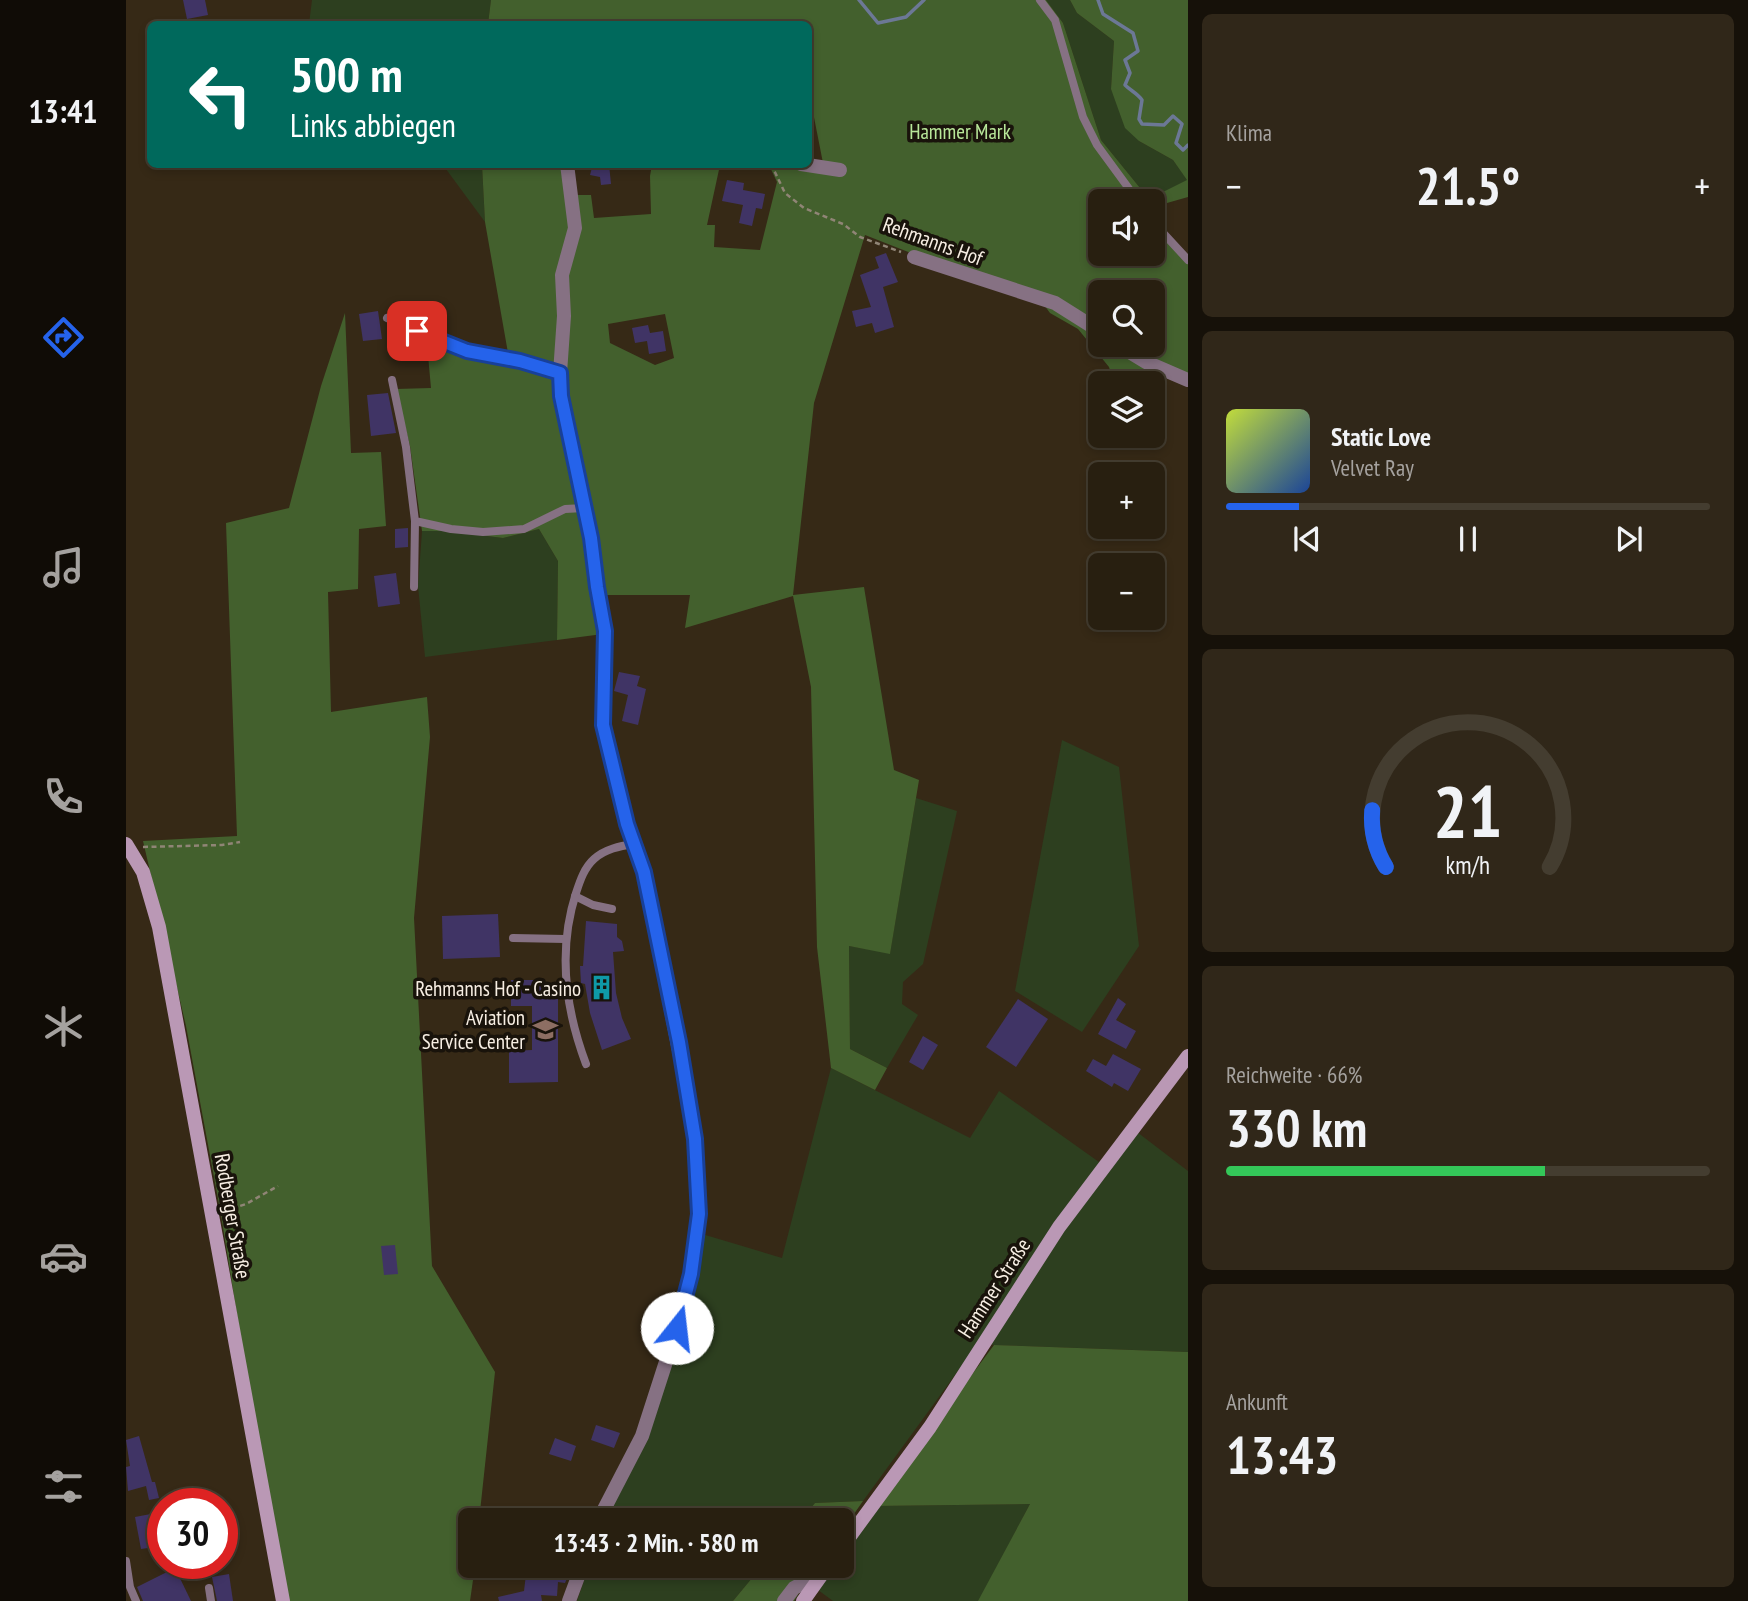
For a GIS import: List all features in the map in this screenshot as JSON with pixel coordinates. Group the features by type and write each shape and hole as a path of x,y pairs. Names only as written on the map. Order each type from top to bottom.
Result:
{"street":[{"path":"812,166 840,170"},
{"path":"568,168 575,228 562,275 561,396 591,538 605,631 603,725 627,824 644,872 686,1081 696,1150 699,1214 691,1274 651,1415 633,1456 604,1508"},
{"name":"Rehmanns Hof","path":"914,257 1055,303 1088,324"},
{"path":"1138,357 1188,380"},
{"name":"Rodberger Straße","path":"128,847 143,872 159,927 283,1601"},
{"name":"Hammer Straße","path":"854,1531 930,1427 1059,1227 1188,1056"},
{"path":"569,1601 578,1578"},
{"path":"784,1601 794,1588 811,1578"},
{"path":"803,1601 820,1578"}],"lane":[{"path":"1040,0 1055,20 1083,117 1097,145 1129,189"},
{"path":"1165,235 1188,260"},
{"path":"387,318 467,351 520,361 560,373"},
{"path":"392,380 406,447 415,521 414,587"},
{"path":"415,521 451,529 483,532 524,529 565,509 584,508"},
{"path":"586,1064 578,1042 568,996 565,939 582,875 593,860 606,851 634,844"},
{"path":"575,896 593,905 612,909"},
{"path":"513,938 565,939"},
{"path":"126,1561 130,1587 136,1601"},
{"path":"209,1588 211,1601"}],"path":[{"name":"Rehmanns Hof","path":"773,168 785,193 804,208 843,224 860,237 914,257"},
{"path":"128,847 222,845 240,842"},
{"path":"212,1215 246,1204 278,1186"}],"green space":[{"path":"312,0 491,0 488,21 309,21"},
{"name":"Hammer Mark","path":"491,0 1046,0 1063,23 1101,140 1141,189 1088,189 1088,266 1165,266 1165,237 1188,263 1188,386 1165,377 1165,371 1110,371 1101,357 1165,357 1165,280 1088,280 1088,341 1078,329 1050,313 1036,294 967,275 865,235 814,403 793,595 864,587 894,770 919,780 890,954 849,946 850,1049 887,1068 875,1090 831,1068 817,947 811,687 793,596 685,628 690,595 598,595 603,634 557,640 558,561 539,529 503,538 447,531 422,531 410,446 396,389 431,388 426,333 508,353 485,222 482,168 570,168 575,195 591,195 594,218 651,214 651,168 719,168 707,225 715,225 714,247 760,250 777,182 770,168 812,168 812,163 823,163 812,107 812,21 488,21","holes":["665,314 674,358 655,365 610,343 608,324"]},
{"path":"1046,0 1070,0 1077,13 1114,41 1111,89 1139,141 1173,160 1188,181 1165,192 1165,189 1141,189 1101,140 1063,23"},
{"name":"Hammer Mark","path":"1070,0 1188,0 1188,197 1165,204 1165,191 1187,180 1173,160 1139,141 1125,128 1111,89 1114,41 1077,13"},
{"path":"445,168 482,168 485,222"},
{"path":"345,313 351,453 381,452 386,526 359,529 358,589 328,592 331,712 427,697 430,737 414,918 432,1266 495,1372 480,1508 458,1508 458,1578 473,1578 470,1601 283,1601 221,1215 186,1026 143,841 237,836 226,523 289,508 321,386"},
{"path":"539,529 558,561 557,640 425,657 418,586 422,531 447,531 503,538"},
{"path":"1062,740 1119,767 1139,946 1082,1032 1015,991"},
{"path":"916,798 957,811 923,964 903,982 902,1004 918,1015 887,1068 850,1049 849,946 890,953"},
{"path":"831,1068 970,1138 999,1091 1099,1162 1137,1132 1188,1171 1188,1352 994,1345 979,1342 863,1501 815,1503 811,1508 610,1508 652,1408 692,1231 782,1258"},
{"path":"994,1345 1188,1352 1188,1601 978,1601 1030,1504 874,1506"},
{"path":"863,1501 854,1514 854,1508 811,1508 815,1503"},
{"path":"1030,1504 979,1601 833,1601 814,1587 820,1578 854,1578 854,1533 874,1506"},
{"path":"585,1578 752,1578 733,1601 577,1601"},
{"path":"752,1578 808,1578 794,1601 733,1601"}],"building":[{"path":"183,0 205,0 208,15 187,19"},
{"path":"592,168 609,168 611,184 601,185 600,177 590,175"},
{"path":"727,180 744,183 743,190 765,194 762,209 756,208 752,226 739,223 743,205 722,201"},
{"path":"886,253 898,282 883,287 894,327 875,333 872,323 856,327 852,311 871,307 860,275 879,268 875,257"},
{"path":"378,311 382,339 363,341 359,314"},
{"path":"648,325 650,333 663,331 666,351 649,354 647,341 635,343 632,328"},
{"path":"388,393 396,433 371,436 367,395"},
{"path":"408,528 408,547 395,548 395,529"},
{"path":"396,573 400,604 378,607 374,576"},
{"path":"619,672 640,676 637,686 646,689 638,725 622,721 628,695 614,691"},
{"path":"498,914 500,957 443,959 442,916"},
{"name":"Rehmanns Hof - Casino","path":"586,921 617,924 617,937 622,941 624,951 613,952 616,993 631,1039 602,1050 590,1013 585,984 581,983 580,966 583,966"},
{"path":"511,980 541,980 558,997 558,1082 509,1083 509,1051 532,1050 532,1006 511,1006"},
{"path":"1118,998 1126,1004 1116,1020 1136,1031 1126,1049 1098,1034"},
{"path":"1018,999 1048,1019 1016,1067 986,1047"},
{"path":"923,1036 938,1045 923,1070 909,1062"},
{"path":"1113,1054 1141,1069 1128,1091 1114,1083 1112,1087 1086,1071 1093,1059 1106,1066"},
{"path":"395,1245 398,1274 384,1275 381,1246"},
{"path":"596,1425 620,1433 614,1448 591,1440"},
{"path":"139,1436 152,1482 155,1482 156,1488 147,1488 147,1491 146,1486 128,1491 126,1467 130,1466 126,1440"},
{"path":"555,1438 576,1446 571,1461 549,1454"},
{"path":"147,1515 147,1548 141,1549 135,1517"},
{"path":"526,1578 567,1578 565,1583 558,1582 557,1596 541,1595 542,1601 499,1601 498,1597 524,1591"},
{"path":"153,1579 180,1579 191,1601 143,1601 137,1587"},
{"path":"212,1579 230,1579 233,1601 217,1601"}],"waterway":[{"path":"859,0 878,23 906,17 924,0"},
{"path":"1098,0 1103,14 1133,33 1138,51 1125,60 1130,73 1125,85 1142,100 1139,119 1142,124 1164,125 1173,116 1182,124 1176,143 1183,150 1188,145"}],"place":[{"name":"Rehmanns Hof - Casino","path":"601,988"},
{"name":"Aviation Service Center","path":"545,1029"}],"route":[{"path":"417,331 467,351 520,361 560,373 561,396 591,538 605,631 603,725 627,824 644,872 679,1042 695,1139 699,1214 691,1274 677,1328"}]}
